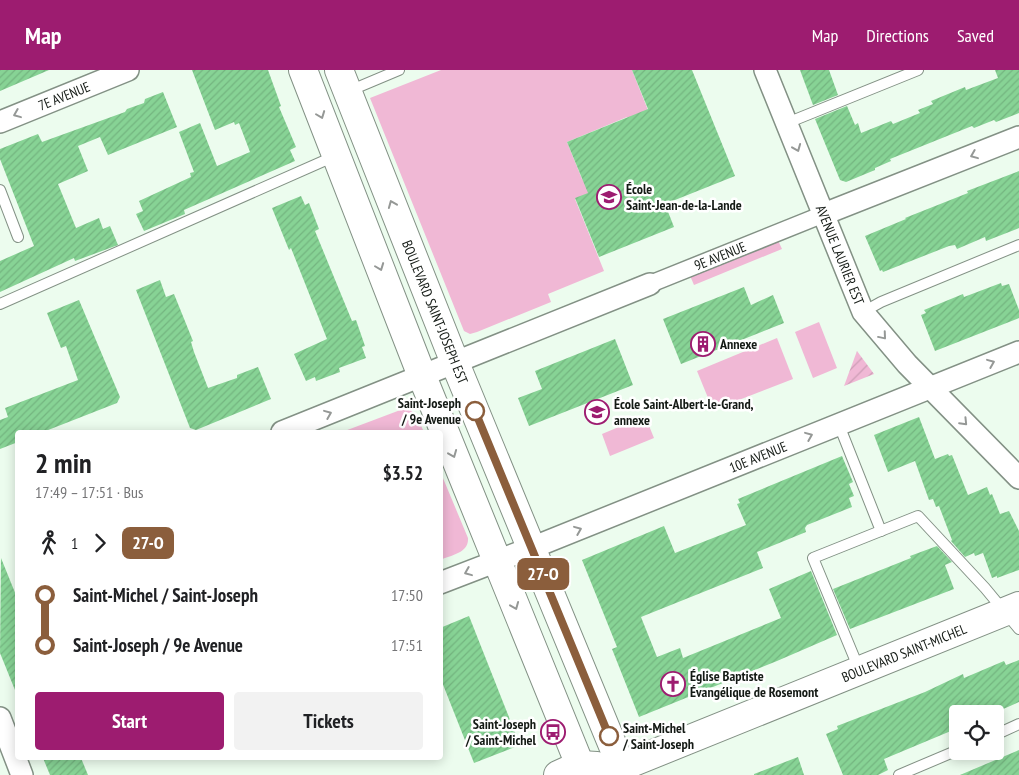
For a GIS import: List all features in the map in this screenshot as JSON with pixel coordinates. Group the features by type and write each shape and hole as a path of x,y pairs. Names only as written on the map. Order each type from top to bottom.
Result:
{"main road":[{"path":"303,70 496,560 574,772"},
{"name":"BOULEVARD SAINT-JOSEPH EST","path":"343,81 532,548 620,772"},
{"name":"BOULEVARD SAINT-MICHEL","path":"574,772 620,772 860,670 1015,616"}],"street":[{"name":"7E AVENUE","path":"0,122 128,70"},
{"name":"AVENUE LAURIER EST","path":"765,70 863,312 907,364 1019,478"},
{"name":"9E AVENUE","path":"287,430 1019,136"},
{"name":"10E AVENUE","path":"443,582 496,560 532,548 1019,352"},
{"path":"0,718 15,757"},
{"path":"16,760 22,775"}],"lane":[{"path":"343,81 399,70"},
{"path":"787,123 918,70"},
{"path":"0,304 336,156"},
{"path":"0,190 18,237"},
{"path":"863,312 881,302 1019,245"},
{"path":"838,424 880,531"},
{"path":"860,670 813,558 918,516 1015,616"},
{"path":"1004,730 1019,724"},
{"path":"898,775 949,754"}],"shaded area":[{"path":"441,70 632,70 657,133 627,117 567,142 582,179 597,190 575,199 604,271 548,294 551,302 470,334 464,331 370,98"},
{"path":"776,236 782,249 694,285 688,271"},
{"path":"819,322 837,368 813,378 795,332"},
{"path":"777,338 793,379 713,410 697,371"},
{"path":"857,351 874,374 844,386"},
{"path":"408,408 416,415 423,430 347,430"},
{"path":"645,416 654,438 610,456 602,434"},
{"path":"443,478 468,538 466,547 454,555 443,559"}],"building":[{"path":"0,70 49,70 0,91"},
{"path":"192,70 268,70 281,106 279,107 296,147 290,150 295,161 184,210 185,214 144,231 136,214 143,211 139,201 191,177 190,173 194,172 179,132 200,123 217,166 250,152 239,123 235,125 234,122 215,130"},
{"path":"632,70 692,70 735,176 665,204 674,227 599,257 575,198 588,193 567,142 648,109"},
{"path":"800,70 829,70 838,95 813,105"},
{"path":"995,70 1019,70 1019,113 996,122 994,120 974,128 972,126 890,159 891,161 875,168 875,170 846,182 840,180 815,119 847,106 855,125 858,123 861,133 891,121 893,124 920,113 918,110 933,104 931,101 965,87 966,90 998,78"},
{"path":"163,92 177,127 108,155 100,137 78,146 88,171 58,184 76,228 99,218 103,229 110,226 118,245 75,261 74,258 0,292 0,261 34,246 0,159 0,149 38,134 42,142 125,112 127,109 144,103 145,99"},
{"path":"1019,171 1019,228 986,241 985,237 957,249 955,245 949,246 883,272 882,270 880,271 865,236 968,193 967,191"},
{"path":"301,196 305,205 309,203 319,229 315,231 352,321 356,320 365,346 362,347 366,358 339,368 340,372 316,381 315,377 306,381 294,354 327,339 291,248 289,250 272,208"},
{"path":"160,280 166,297 174,294 193,341 191,342 194,352 208,388 237,378 237,375 258,367 271,399 196,430 190,428 136,290"},
{"path":"1001,283 1002,286 1009,284 1019,310 1019,318 935,351 921,315 926,313 924,310 963,294 964,297"},
{"name":"Annexe","path":"744,287 751,305 773,295 784,323 681,364 663,319"},
{"path":"79,300 120,397 117,403 48,430 15,430 15,443 0,449 0,420 8,417 5,408 78,380 66,346 61,348 47,313"},
{"path":"615,339 633,385 529,426 518,398 542,389 535,371"},
{"path":"919,417 935,459 948,454 949,456 952,455 968,495 987,487 1000,514 1009,511 1019,531 1019,570 992,578 983,553 975,556 974,553 965,557 951,541 939,506 936,507 933,499 929,500 915,461 888,472 874,435"},
{"path":"842,456 853,482 849,484 854,496 849,498 852,507 807,525 805,528 806,532 757,552 763,568 641,617 657,657 680,648 683,658 781,618 769,589 811,571 837,635 639,717 612,649 617,647 582,560 664,526 675,553 746,525 737,504 740,503 738,499"},
{"path":"937,546 952,562 945,565 954,589 850,629 833,589"},
{"path":"1,558 15,593 15,690 0,653"},
{"path":"469,616 520,745 474,763 443,685 443,627"},
{"path":"1019,660 1019,702 1004,709 1004,705 949,705 949,732 884,759 888,770 878,775 843,775 826,734 838,729 837,726 925,692 963,674 964,678 1004,661 1006,665"},
{"path":"1019,750 1019,775 960,775 995,760 1004,760 1004,756"},
{"path":"798,757 804,775 754,775 754,774"},
{"path":"44,760 82,760 88,775 50,775"}],"bus line":[{"name":"27-O","path":"475,411 609,736"}],"place":[{"name":"École Saint-Jean-de-la-Lande","path":"609,197"},
{"name":"Annexe","path":"703,344"},
{"name":"Saint-Joseph / 9e Avenue","path":"475,411"},
{"name":"École Saint-Albert-le-Grand, annexe","path":"597,412"},
{"name":"Église Baptiste Évangélique de Rosemont","path":"673,684"},
{"name":"Saint-Joseph / Saint-Michel","path":"553,732"},
{"name":"Saint-Michel / Saint-Joseph","path":"609,736"}]}
